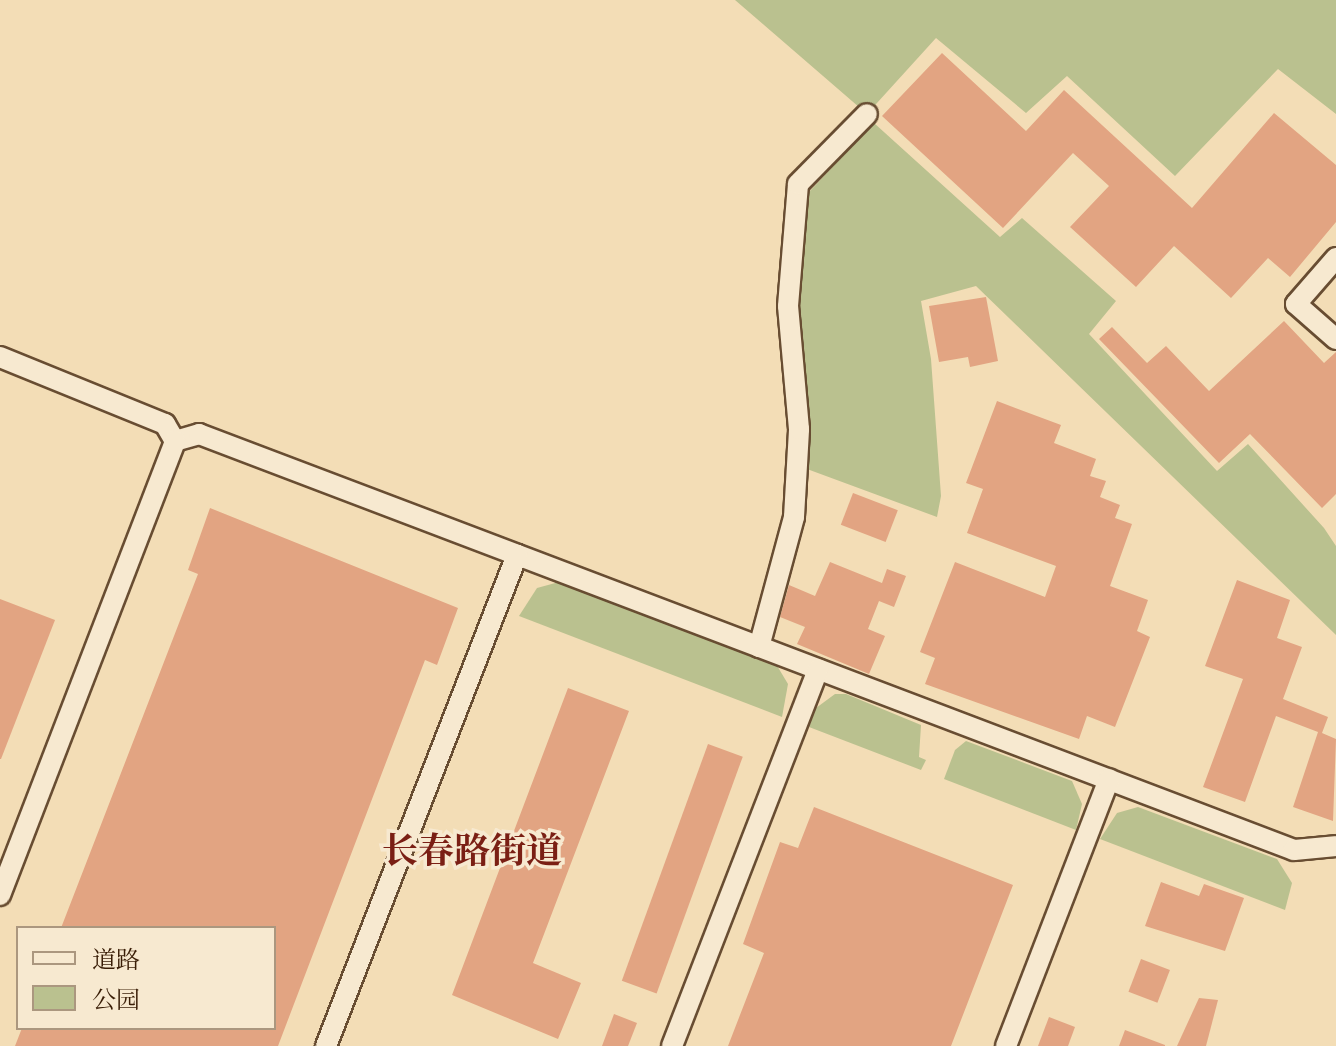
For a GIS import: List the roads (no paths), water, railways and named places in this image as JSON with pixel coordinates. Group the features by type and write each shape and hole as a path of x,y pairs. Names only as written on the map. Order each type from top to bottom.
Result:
{"lane":[{"path":"759,647 794,517 799,429 788,306 798,184 867,114"},
{"path":"1336,258 1296,304 1336,339"},
{"path":"0,357 165,424 175,441"},
{"path":"175,441 199,434 1294,850 1336,846"},
{"path":"0,895 175,441"},
{"path":"326,1046 517,555"},
{"path":"672,1046 818,669"},
{"path":"1006,1046 1109,779"}],"district":[{"name":"长春路街道","path":"472,852"}]}
